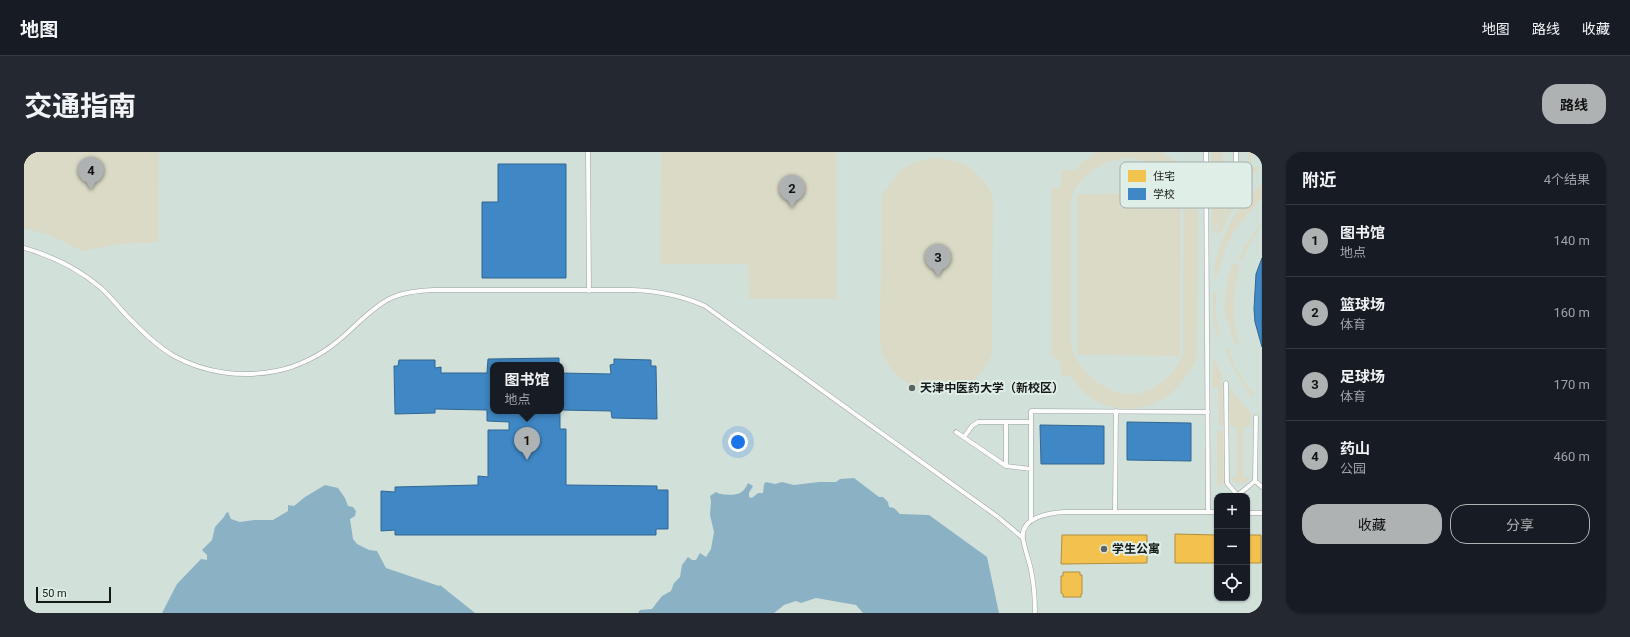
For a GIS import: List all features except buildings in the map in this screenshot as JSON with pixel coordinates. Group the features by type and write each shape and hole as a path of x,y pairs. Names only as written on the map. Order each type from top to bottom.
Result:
{"lane":[{"path":"588,152 589,291"},
{"path":"1206,152 1206,162"},
{"path":"1206,208 1208,512"},
{"path":"24,248 69,265 91,280 114,301 142,331 174,355 206,369 242,374 259,374 277,371 314,357 339,341 375,309 389,299 403,293 433,290 651,291 688,298 705,306 998,516 1023,538"},
{"path":"1226,383 1227,482 1236,493"},
{"path":"1031,521 1031,411 1208,412"},
{"path":"1115,512 1116,412"},
{"path":"1240,493 1255,481 1256,417"},
{"path":"964,437 972,426 978,422 1031,422"},
{"path":"1006,422 1006,466"},
{"path":"956,432 1006,466 1031,469"},
{"path":"1255,481 1262,487"},
{"path":"1035,613 1033,579 1023,538 1025,529 1031,521 1041,515 1048,513 1214,512"},
{"path":"1250,512 1262,512"}],"shaded area":[{"name":"天津中医药大学（新校区）","path":"24,152 1262,152 1262,613 24,613"}],"green space":[{"path":"24,152 159,152 158,242 119,244 82,251 50,235 24,228"},
{"path":"661,152 836,152 837,299 749,299 748,264 660,264"},
{"path":"1096,152 1162,152 1175,162 1149,162 1133,158 1114,160 1099,166 1086,176 1071,196 1071,344 1078,362 1085,371 1101,385 1110,390 1130,394 1147,391 1155,387 1169,376 1180,362 1183,354 1184,208 1198,208 1197,355 1190,370 1181,383 1170,394 1156,402 1142,407 1126,409 1110,406 1090,398 1070,376 1061,375 1060,359 1052,358 1051,188 1061,188 1061,170 1076,170 1080,164"},
{"path":"1211,152 1223,152 1223,162 1211,162"},
{"path":"1248,152 1251,152 1251,162 1248,162"},
{"path":"932,158 952,160 970,168 984,181 993,200 992,354 984,369 972,382 956,391 939,394 919,390 901,378 887,362 880,344 882,196 898,173 906,167 922,160"},
{"path":"1252,167 1260,167 1252,175"},
{"path":"1262,184 1262,197 1237,227 1227,244 1217,276 1214,275 1223,237 1240,208 1252,208 1252,193"},
{"path":"1077,194 1120,194 1120,208 1180,208 1180,356 1077,355"},
{"path":"1212,208 1227,208 1212,236"},
{"path":"1228,208 1234,208 1221,232 1218,233 1216,231"},
{"path":"1260,224 1261,227 1250,243 1242,260 1239,261 1244,248"},
{"path":"1233,263 1240,266 1234,295 1234,315 1236,334 1239,344 1235,345 1227,319 1225,319 1225,297 1227,283"},
{"path":"1214,291 1216,293 1216,318 1220,336 1219,338 1215,330 1213,315"},
{"path":"1228,348 1236,368 1254,396 1252,398 1234,370 1225,349"},
{"path":"1213,357 1222,375 1223,426 1219,426 1218,387 1212,387"},
{"path":"1230,389 1251,413 1251,426 1243,427 1243,477 1250,477 1246,483 1235,483 1231,477 1237,477 1237,427 1230,426"},
{"path":"1217,431 1223,431 1223,485 1217,485"}],"water":[{"path":"854,478 879,497 883,497 888,502 889,507 894,508 900,514 929,515 987,557 999,613 863,613 856,605 816,598 801,603 796,601 784,605 774,613 638,613 640,610 652,609 662,596 671,591 674,583 680,577 682,565 688,557 692,560 696,560 700,553 706,557 711,549 714,532 710,515 710,496 716,492 735,495 744,490 748,483 753,486 749,493 749,497 752,498 758,493 763,493 764,484 766,482 775,484 782,482 794,485 819,482 836,482 840,479"},
{"path":"325,485 338,488 345,498 348,506 353,507 356,511 355,516 350,519 353,539 357,544 369,550 377,551 386,568 439,586 440,585 475,613 162,613 177,584 201,559 207,560 207,555 202,550 212,540 215,527 226,513 228,512 231,519 240,522 273,520 288,511 288,505 294,506 305,497"}],"place":[{"name":"药山","path":"91,190"},
{"name":"篮球场","path":"792,208"},
{"name":"足球场","path":"938,277"},
{"name":"天津中医药大学（新校区）","path":"912,388"},
{"name":"图书馆","path":"527,460"},
{"name":"学生公寓","path":"1104,549"}]}
